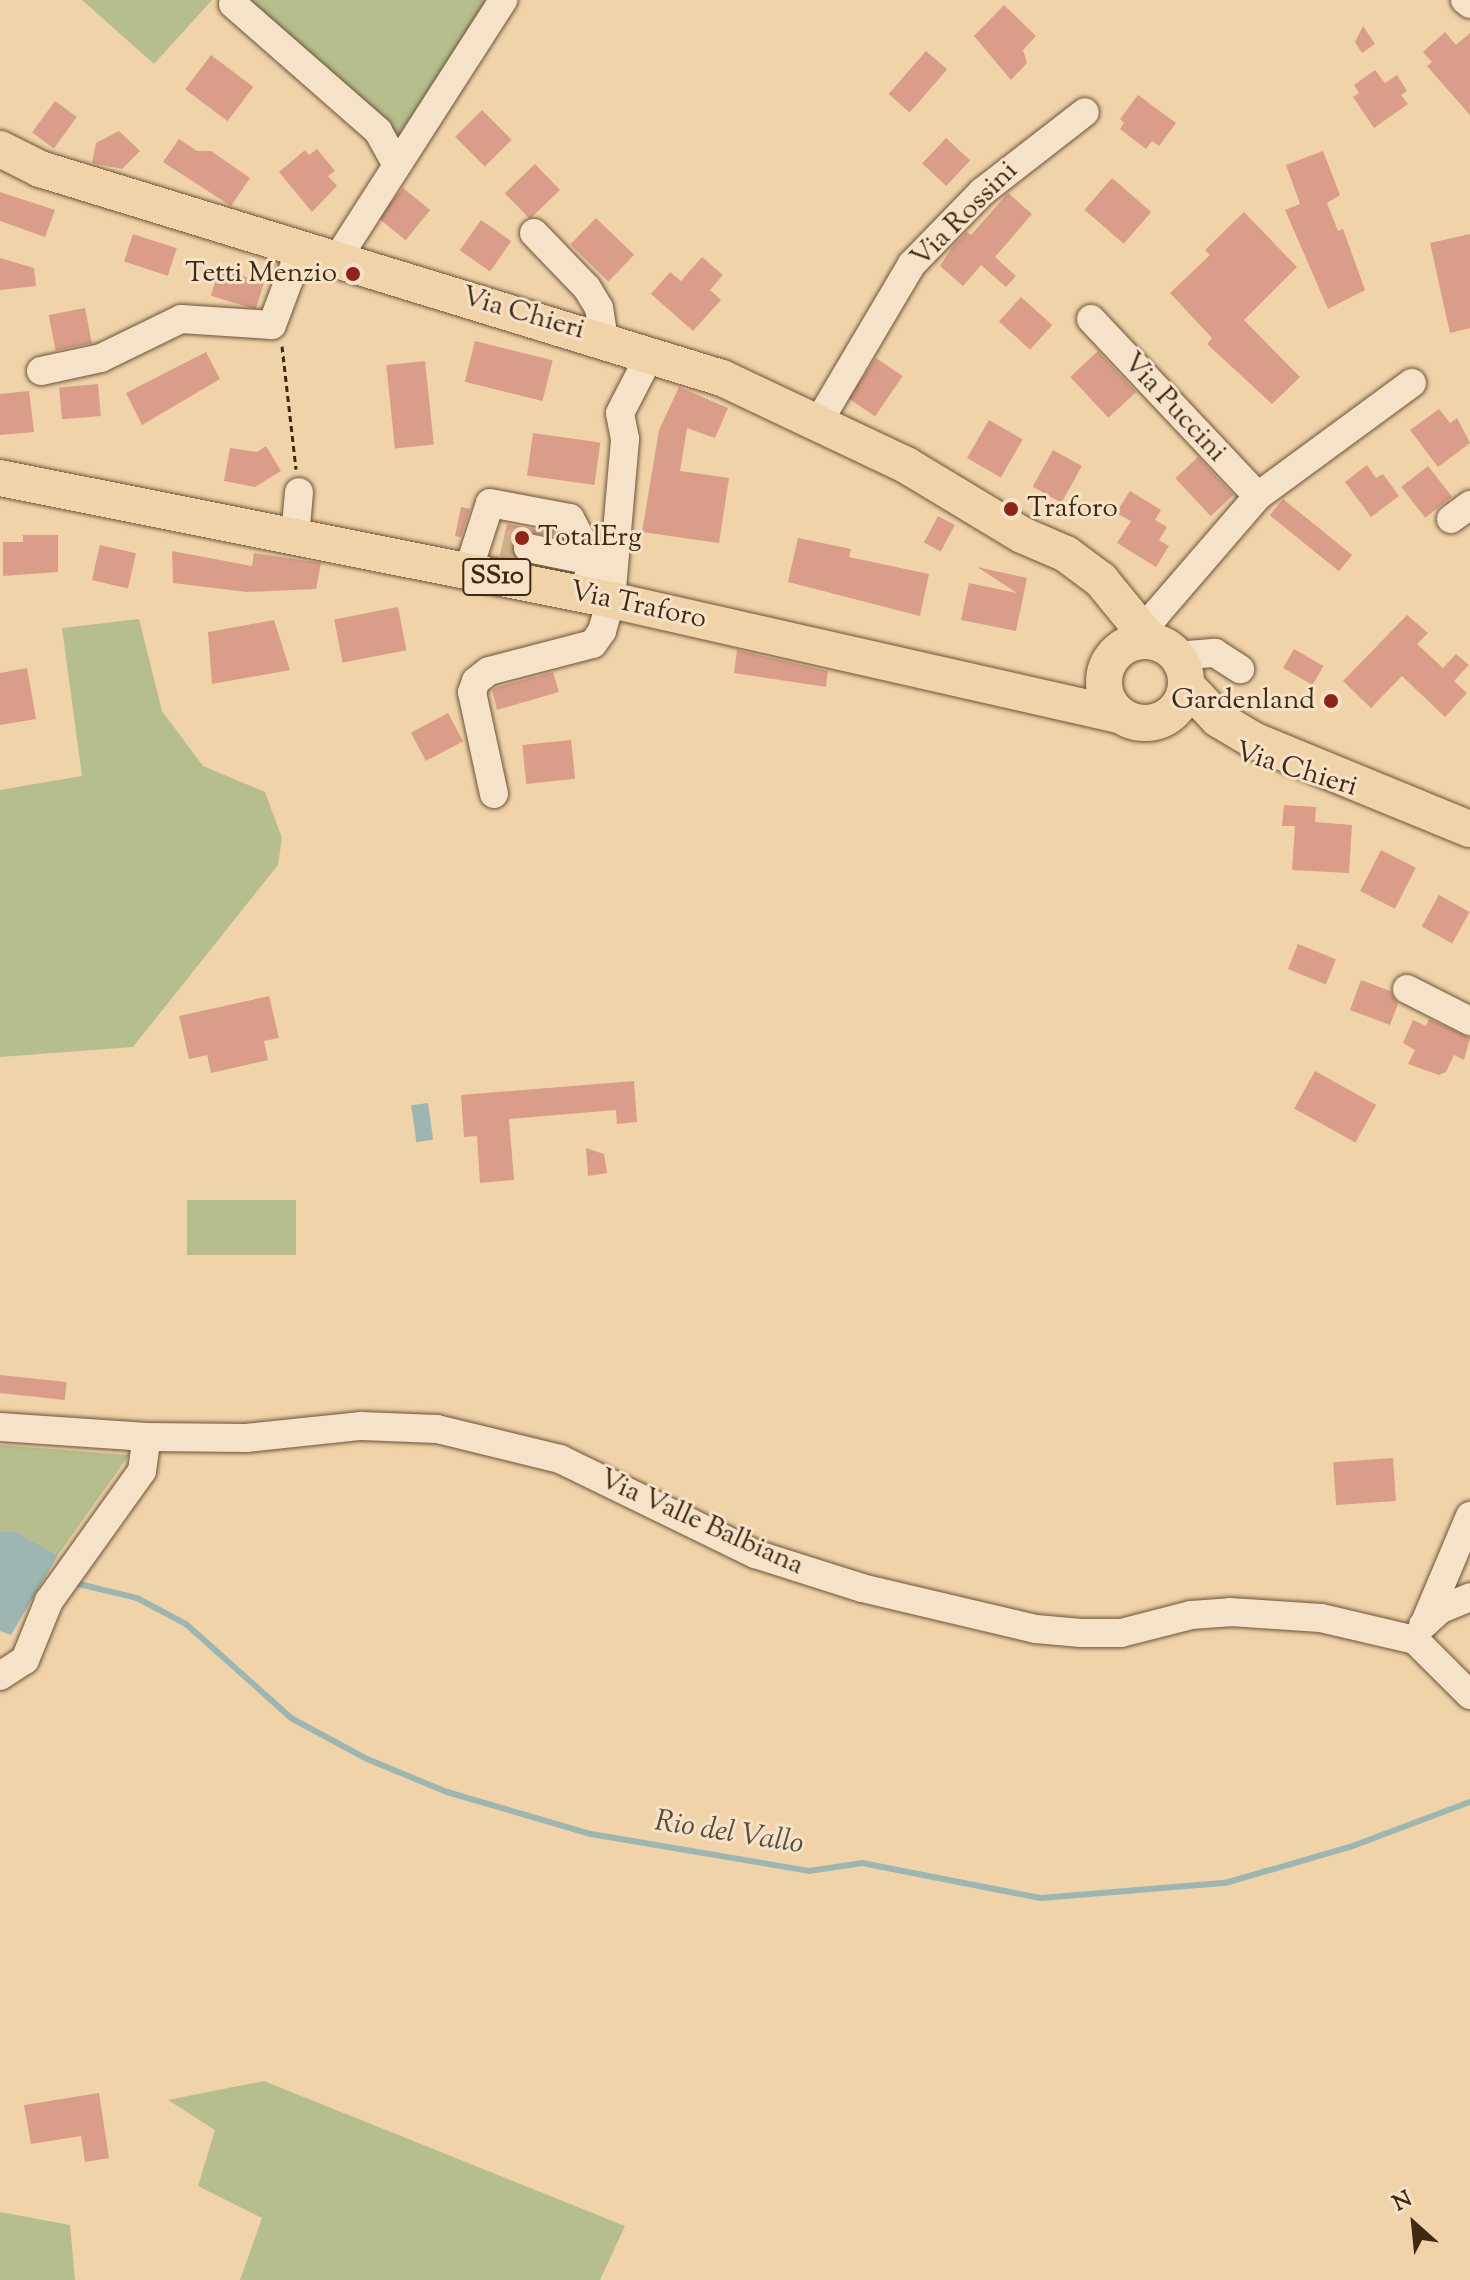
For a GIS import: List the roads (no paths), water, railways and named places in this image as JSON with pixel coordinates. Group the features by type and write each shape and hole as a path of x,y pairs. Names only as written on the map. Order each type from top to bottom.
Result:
{"main road":[{"name":"Via Chieri","path":"0,149 40,169 651,353 819,421 906,465 1022,535 1093,573 1232,729 1390,798 1470,829"},
{"name":"Via Traforo","path":"0,478 295,537 494,551 596,585 993,683 1032,697 1119,715"},
{"name":"Via Chieri","path":"1022,535 1088,588 1108,626 1110,661"},
{"path":"1126,646 1174,661 1176,710 1158,722 1137,723 1119,715 1104,689 1110,661 1126,646"},
{"name":"Via Traforo","path":"993,683 1063,681 1110,661"},
{"name":"Via Chieri","path":"1158,722 1306,778 1390,798"}],"street":[{"path":"337,259 395,162 503,0"},
{"path":"1465,0 1470,4"},
{"path":"233,4 378,131 395,162"},
{"name":"Via Rossini","path":"819,421 912,264 982,192 1085,112"},
{"path":"534,233 587,288 599,308 604,338"},
{"path":"41,371 101,358 181,319 196,316 264,328 279,318 301,248"},
{"name":"Via Puccini","path":"1091,319 1258,496"},
{"path":"494,794 472,692 476,681 489,671 593,644 596,585 625,439 620,413 651,353"},
{"path":"1174,661 1149,624 1258,496 1412,383"},
{"path":"295,537 299,492"},
{"path":"490,503 570,518 596,585 494,551 490,503"},
{"path":"1407,989 1470,1021"},
{"name":"Via Valle Balbiana","path":"0,1427 147,1437 246,1438 361,1426 437,1429 560,1459 769,1558 862,1588 1036,1629 1121,1633 1191,1615 1230,1612 1321,1618 1420,1630"},
{"path":"0,1676 25,1660 49,1601 142,1471 147,1437"},
{"path":"1420,1630 1470,1516"},
{"path":"1420,1630 1470,1597"},
{"path":"1420,1630 1470,1695"}],"water":[{"path":"428,1103 433,1140 416,1142 411,1105"},
{"path":"0,1532 16,1532 58,1555 11,1635 0,1631"}],"waterway":[{"name":"Rio del Vallo","path":"79,1584 137,1598 186,1624 291,1718 367,1759 447,1792 591,1834 809,1871 862,1863 1041,1898 1225,1883 1350,1847 1470,1802"}],"tunnel":[{"path":"503,544 528,548"}],"place":[{"name":"Tetti Menzio","path":"353,274"},
{"name":"Traforo","path":"1011,509"},
{"name":"TotalErg","path":"522,538"},
{"name":"Gardenland","path":"1331,701"}]}
